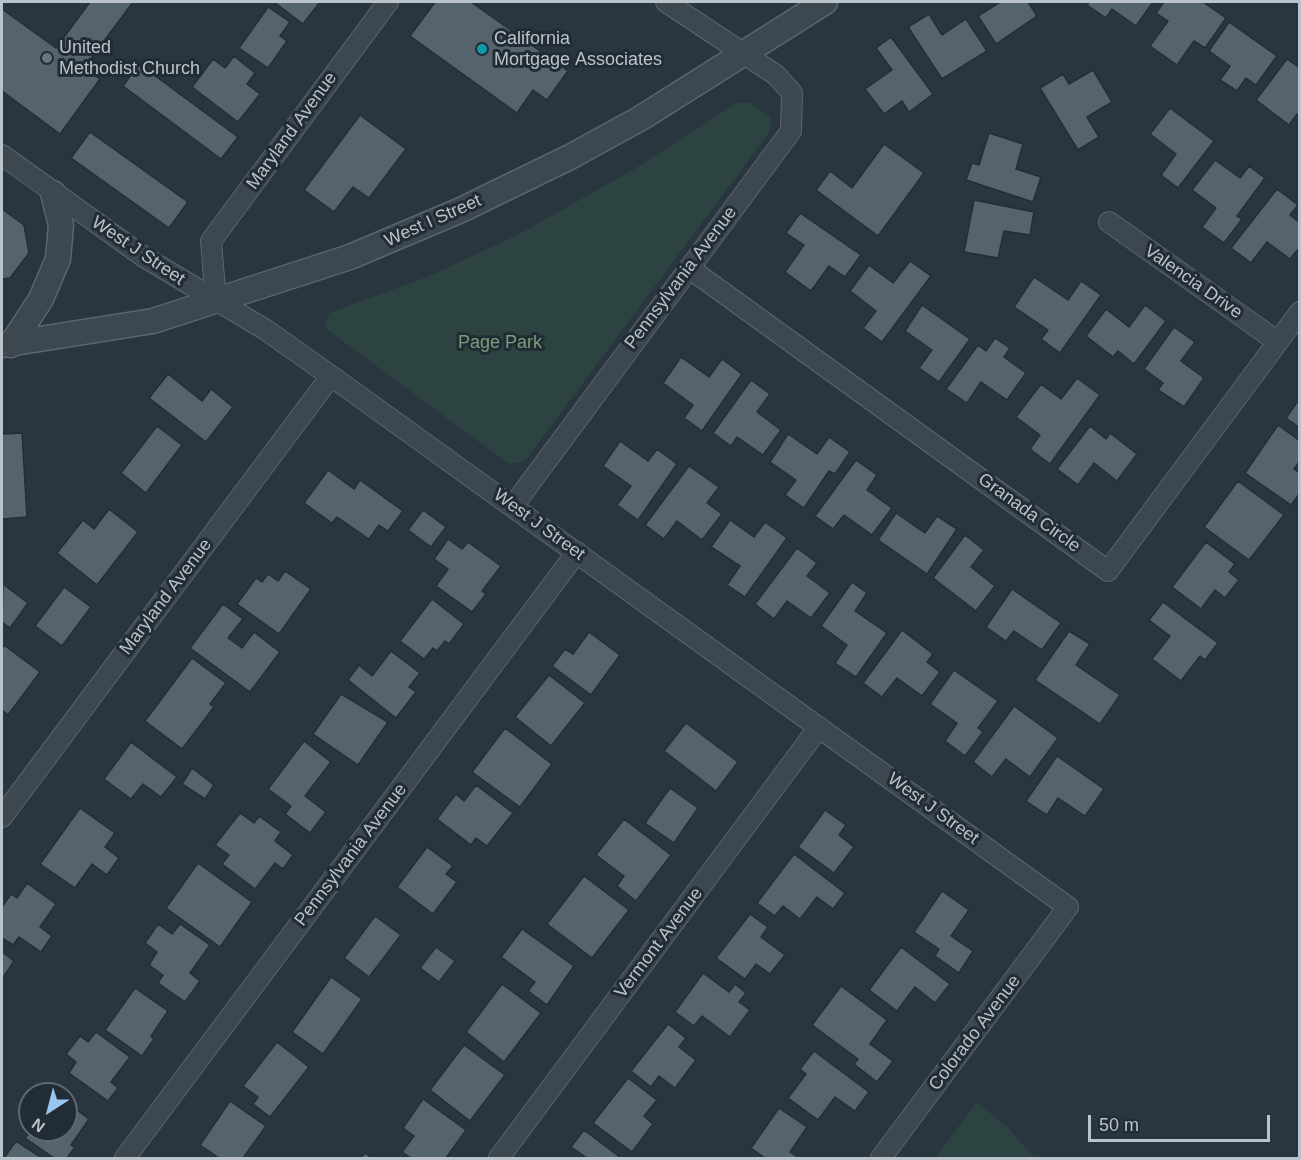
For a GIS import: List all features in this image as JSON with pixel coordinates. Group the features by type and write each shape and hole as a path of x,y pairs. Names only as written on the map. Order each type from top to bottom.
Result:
{"street":[{"name":"Maryland Avenue","path":"216,302 211,241 388,2"},
{"path":"666,2 743,55"},
{"name":"West I Street","path":"6,345 153,321 350,257 461,210 601,140 743,55 825,2"},
{"name":"Pennsylvania Avenue","path":"513,506 791,131 792,93 776,75 743,55"},
{"name":"West J Street","path":"2,155 144,257 266,330 1068,907"},
{"path":"6,345 41,299 58,259 61,225 53,193"},
{"name":"Valencia Drive","path":"1109,222 1278,342"},
{"name":"Granada Circle","path":"689,268 1108,571 1299,312"},
{"name":"Maryland Avenue","path":"2,817 331,376"},
{"name":"Pennsylvania Avenue","path":"125,1158 577,552"},
{"name":"Vermont Avenue","path":"499,1158 819,727"},
{"name":"Colorado Avenue","path":"881,1158 1068,907"}],"green space":[{"name":"Page Park","path":"738,102 750,103 770,117 771,130 525,461 509,464 325,328 329,313 427,277 519,234 633,170"},
{"path":"977,1102 1008,1128 1035,1158 935,1158"}],"building":[{"name":"United Methodist Church","path":"90,2 133,2 84,68 100,79 60,134 2,91 2,9 56,48"},
{"path":"274,2 320,2 303,24"},
{"name":"California Mortgage Associates","path":"435,2 471,2 568,71 547,100 533,90 517,113 410,36"},
{"path":"1000,2 1028,2 1037,16 996,44 978,16"},
{"path":"1089,2 1153,2 1136,26 1112,9 1106,18 1087,5"},
{"path":"1164,2 1203,2 1226,18 1205,48 1194,41 1177,65 1150,46 1168,21 1156,13"},
{"path":"268,7 290,22 280,36 287,41 268,68 239,48"},
{"path":"929,14 942,35 966,19 987,51 942,79 908,27"},
{"path":"1229,22 1277,56 1256,85 1246,78 1237,91 1220,80 1230,66 1209,51"},
{"path":"891,37 933,94 909,112 902,101 884,114 865,89 892,70 876,48"},
{"path":"234,56 255,73 247,84 260,94 238,122 192,87 213,59 225,68"},
{"path":"1287,59 1300,68 1300,116 1297,114 1289,125 1256,100"},
{"path":"139,64 238,137 221,159 123,86"},
{"path":"1093,70 1112,102 1087,117 1099,137 1078,150 1040,88 1063,74 1069,84"},
{"path":"1170,108 1214,141 1178,188 1161,175 1176,154 1150,134"},
{"path":"360,115 406,149 369,198 353,187 334,212 304,190"},
{"path":"90,132 188,202 169,228 71,158"},
{"path":"989,133 1023,144 1016,169 1041,177 1033,202 966,180 972,163 979,165"},
{"path":"884,144 924,173 878,236 816,190 830,171 852,188"},
{"path":"1215,160 1240,178 1249,166 1265,178 1237,216 1242,219 1224,243 1202,227 1216,208 1192,190"},
{"path":"1277,189 1298,205 1290,215 1300,223 1300,247 1290,259 1267,242 1251,263 1231,248"},
{"path":"974,200 1034,212 1030,235 1004,231 998,258 964,252"},
{"path":"2,209 24,225 29,253 10,278 2,279"},
{"path":"800,213 861,255 845,277 829,266 811,291 785,272 804,245 786,233"},
{"path":"910,261 931,276 882,342 863,328 876,311 850,291 869,265 893,283"},
{"path":"1034,277 1068,300 1081,281 1101,295 1060,353 1041,339 1048,330 1014,307"},
{"path":"922,305 970,339 939,382 919,368 932,350 905,331"},
{"path":"1145,305 1166,321 1134,364 1118,351 1113,357 1086,336 1106,309 1129,327"},
{"path":"1174,327 1195,342 1181,361 1204,378 1184,407 1158,390 1163,383 1144,369"},
{"path":"995,338 1010,348 1004,357 1026,373 1007,400 981,382 967,403 946,389 978,345 986,351"},
{"path":"681,357 709,377 722,359 742,374 702,431 684,418 693,405 663,383"},
{"path":"168,374 202,401 211,389 233,407 206,442 149,398"},
{"path":"1077,378 1100,395 1050,464 1030,449 1040,435 1016,417 1041,384 1061,399"},
{"path":"751,380 770,394 757,412 781,430 763,455 737,437 731,446 713,433"},
{"path":"1300,398 1300,428 1286,418"},
{"path":"1278,425 1300,441 1300,461 1294,469 1300,473 1300,493 1291,505 1245,473"},
{"path":"157,426 182,445 146,493 121,473"},
{"path":"1090,426 1106,439 1110,433 1137,454 1117,481 1094,463 1078,485 1057,469"},
{"path":"22,433 27,517 2,519 2,434"},
{"path":"788,434 817,454 829,437 850,452 835,474 829,471 804,508 785,495 796,480 770,462"},
{"path":"620,441 648,461 657,449 677,464 638,520 617,505 631,486 603,466"},
{"path":"856,460 877,475 867,490 892,508 872,535 844,515 833,529 815,516"},
{"path":"689,466 719,487 707,503 722,514 702,540 677,521 664,539 645,525"},
{"path":"328,470 354,489 360,480 403,511 388,531 379,525 369,539 337,517 332,523 304,503"},
{"path":"1238,481 1284,515 1249,560 1204,527"},
{"path":"109,509 138,532 97,585 57,553 83,520 94,529"},
{"path":"423,510 446,527 431,547 408,530"},
{"path":"896,513 925,533 937,516 957,529 927,574 878,540"},
{"path":"730,520 754,537 765,522 787,538 745,597 727,585 740,566 711,547"},
{"path":"965,535 984,550 971,567 995,586 976,611 933,578"},
{"path":"448,539 462,549 468,542 501,566 482,591 486,594 472,612 436,586 448,569 434,559"},
{"path":"1206,542 1235,564 1229,572 1239,580 1225,598 1215,590 1201,609 1172,587"},
{"path":"797,548 817,563 807,576 830,593 811,618 787,601 774,619 755,604"},
{"path":"285,571 311,589 279,634 237,604 256,578 262,582 268,574 278,581"},
{"path":"852,582 867,593 855,611 887,633 856,677 835,663 847,645 821,626"},
{"path":"3,584 28,603 10,628 2,622"},
{"path":"64,587 91,607 62,646 35,626"},
{"path":"1012,589 1061,623 1042,650 1014,631 1006,641 986,627"},
{"path":"432,599 464,624 449,644 445,641 437,651 433,648 424,659 400,641"},
{"path":"1163,602 1218,643 1205,660 1200,656 1181,681 1152,659 1170,636 1149,620"},
{"path":"223,604 243,619 228,638 242,648 254,632 280,652 250,692 190,648"},
{"path":"902,630 933,654 927,662 940,672 922,696 897,678 882,697 863,683"},
{"path":"1069,631 1090,644 1076,665 1120,695 1100,724 1035,680"},
{"path":"589,632 620,655 591,695 552,666 565,649 573,654"},
{"path":"4,645 40,672 8,715 2,710 2,649"},
{"path":"391,651 420,673 409,687 416,692 396,718 348,680 359,665 372,676"},
{"path":"192,658 226,683 210,704 214,707 182,749 145,721"},
{"path":"954,670 998,701 978,728 983,732 965,756 945,741 957,723 930,704"},
{"path":"549,675 585,703 551,746 515,717"},
{"path":"341,694 388,722 358,765 313,734"},
{"path":"1014,706 1058,738 1030,777 1006,759 992,777 973,762"},
{"path":"686,723 738,762 716,791 664,751"},
{"path":"505,728 552,764 520,807 472,772"},
{"path":"304,741 331,762 305,796 326,812 310,833 285,814 291,806 268,789"},
{"path":"131,742 177,777 161,797 143,784 131,799 104,779"},
{"path":"1057,756 1104,789 1085,816 1058,798 1047,815 1026,801"},
{"path":"192,768 214,785 205,799 182,784"},
{"path":"476,785 513,813 487,846 476,838 471,845 437,819 456,794 464,801"},
{"path":"670,788 698,808 674,843 645,823"},
{"path":"80,808 115,833 105,847 119,858 107,875 92,864 75,888 40,864"},
{"path":"825,810 846,825 839,835 854,847 834,873 798,847"},
{"path":"240,813 254,823 259,816 281,832 275,841 293,855 283,869 275,863 255,889 222,864 229,855 215,845"},
{"path":"624,819 671,855 636,901 617,886 624,876 596,855"},
{"path":"427,847 453,866 446,874 457,882 433,914 397,887"},
{"path":"794,854 845,893 833,909 817,897 800,919 783,906 775,916 757,903"},
{"path":"198,863 252,902 220,947 166,908"},
{"path":"584,876 629,910 592,958 547,924"},
{"path":"27,883 56,904 40,927 52,936 41,952 19,937 13,945 2,938 2,907 11,894 17,898"},
{"path":"942,891 969,910 951,936 973,951 959,973 935,956 939,949 914,932"},
{"path":"750,914 768,927 761,937 785,955 770,974 756,964 745,979 716,958"},
{"path":"375,916 401,935 369,977 344,958"},
{"path":"158,924 172,934 180,924 210,945 190,973 200,981 185,1002 158,983 163,975 149,965 157,952 145,943"},
{"path":"522,929 574,966 547,1005 528,991 535,982 501,957"},
{"path":"436,947 455,961 439,982 420,968"},
{"path":"901,947 950,984 935,1003 915,987 897,1011 869,990"},
{"path":"2,952 14,961 2,979"},
{"path":"703,973 729,992 735,984 746,993 739,1002 750,1010 730,1037 702,1016 694,1026 675,1012"},
{"path":"331,977 362,999 323,1054 292,1032"},
{"path":"502,984 541,1013 504,1062 466,1032"},
{"path":"841,986 887,1020 870,1044 893,1061 877,1082 854,1064 858,1059 812,1025"},
{"path":"135,988 168,1011 151,1036 154,1039 142,1056 105,1030"},
{"path":"668,1024 686,1038 679,1047 696,1060 675,1088 659,1076 651,1087 631,1071"},
{"path":"96,1032 130,1057 111,1082 118,1088 108,1101 69,1073 76,1062 66,1054 80,1036 88,1042"},
{"path":"277,1042 309,1067 270,1117 253,1104 258,1097 243,1086"},
{"path":"464,1045 505,1075 470,1121 430,1090"},
{"path":"814,1051 869,1092 855,1111 835,1097 818,1120 788,1098 806,1074 800,1069"},
{"path":"628,1078 657,1100 644,1116 653,1124 632,1152 593,1123"},
{"path":"423,1099 466,1130 446,1158 411,1158 402,1152 414,1136 403,1128"},
{"path":"230,1101 266,1126 243,1158 219,1158 200,1145"},
{"path":"779,1108 807,1127 790,1152 799,1158 765,1158 751,1148"},
{"path":"78,1111 89,1119 78,1135"},
{"path":"584,1130 621,1158 587,1158 571,1147"},
{"path":"16,1141 42,1158 4,1158"},
{"path":"31,1142 73,1142 71,1145 75,1147 67,1158 54,1158"},
{"path":"365,1153 372,1158 361,1158"}],"place":[{"name":"California Mortgage Associates","path":"482,49"},
{"name":"United Methodist Church","path":"47,58"}]}
